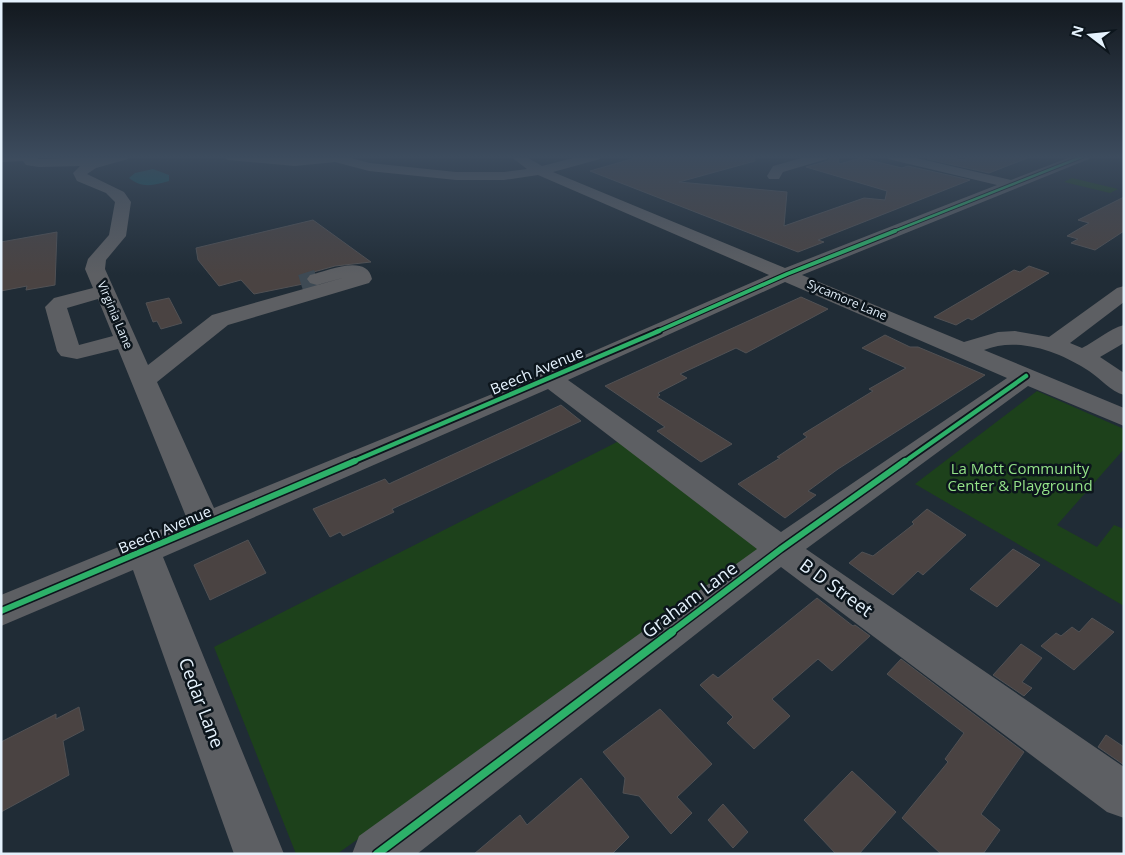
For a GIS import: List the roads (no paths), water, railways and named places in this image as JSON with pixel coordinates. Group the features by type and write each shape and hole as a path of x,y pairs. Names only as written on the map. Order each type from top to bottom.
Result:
{"street":[{"name":"Virginia Lane","path":"120,196 123,202 117,236 96,262 95,268 206,526"},
{"name":"Sycamore Lane","path":"600,196 1026,376 1121,408"},
{"name":"Beech Avenue","path":"1,611 206,526 550,379 787,274 986,196"},
{"path":"143,382 220,320 362,279 361,273 352,270 236,302 225,308 231,316"},
{"path":"105,291 61,302 56,307 69,351 77,352 125,340"},
{"path":"1052,345 1122,295"},
{"path":"1083,356 1107,345 1124,332"},
{"path":"966,350 998,338 1052,345 1083,356 1108,371 1124,387"},
{"name":"Graham Lane","path":"377,854 781,549 1026,376"},
{"name":"B D Street","path":"550,379 781,549 1124,795"},
{"name":"Cedar Lane","path":"144,552 259,854"}],"tunnel":[{"path":"301,284 317,279"}],"park label":[{"name":"La Mott Community Center & Playground","path":"1020,478"}]}
